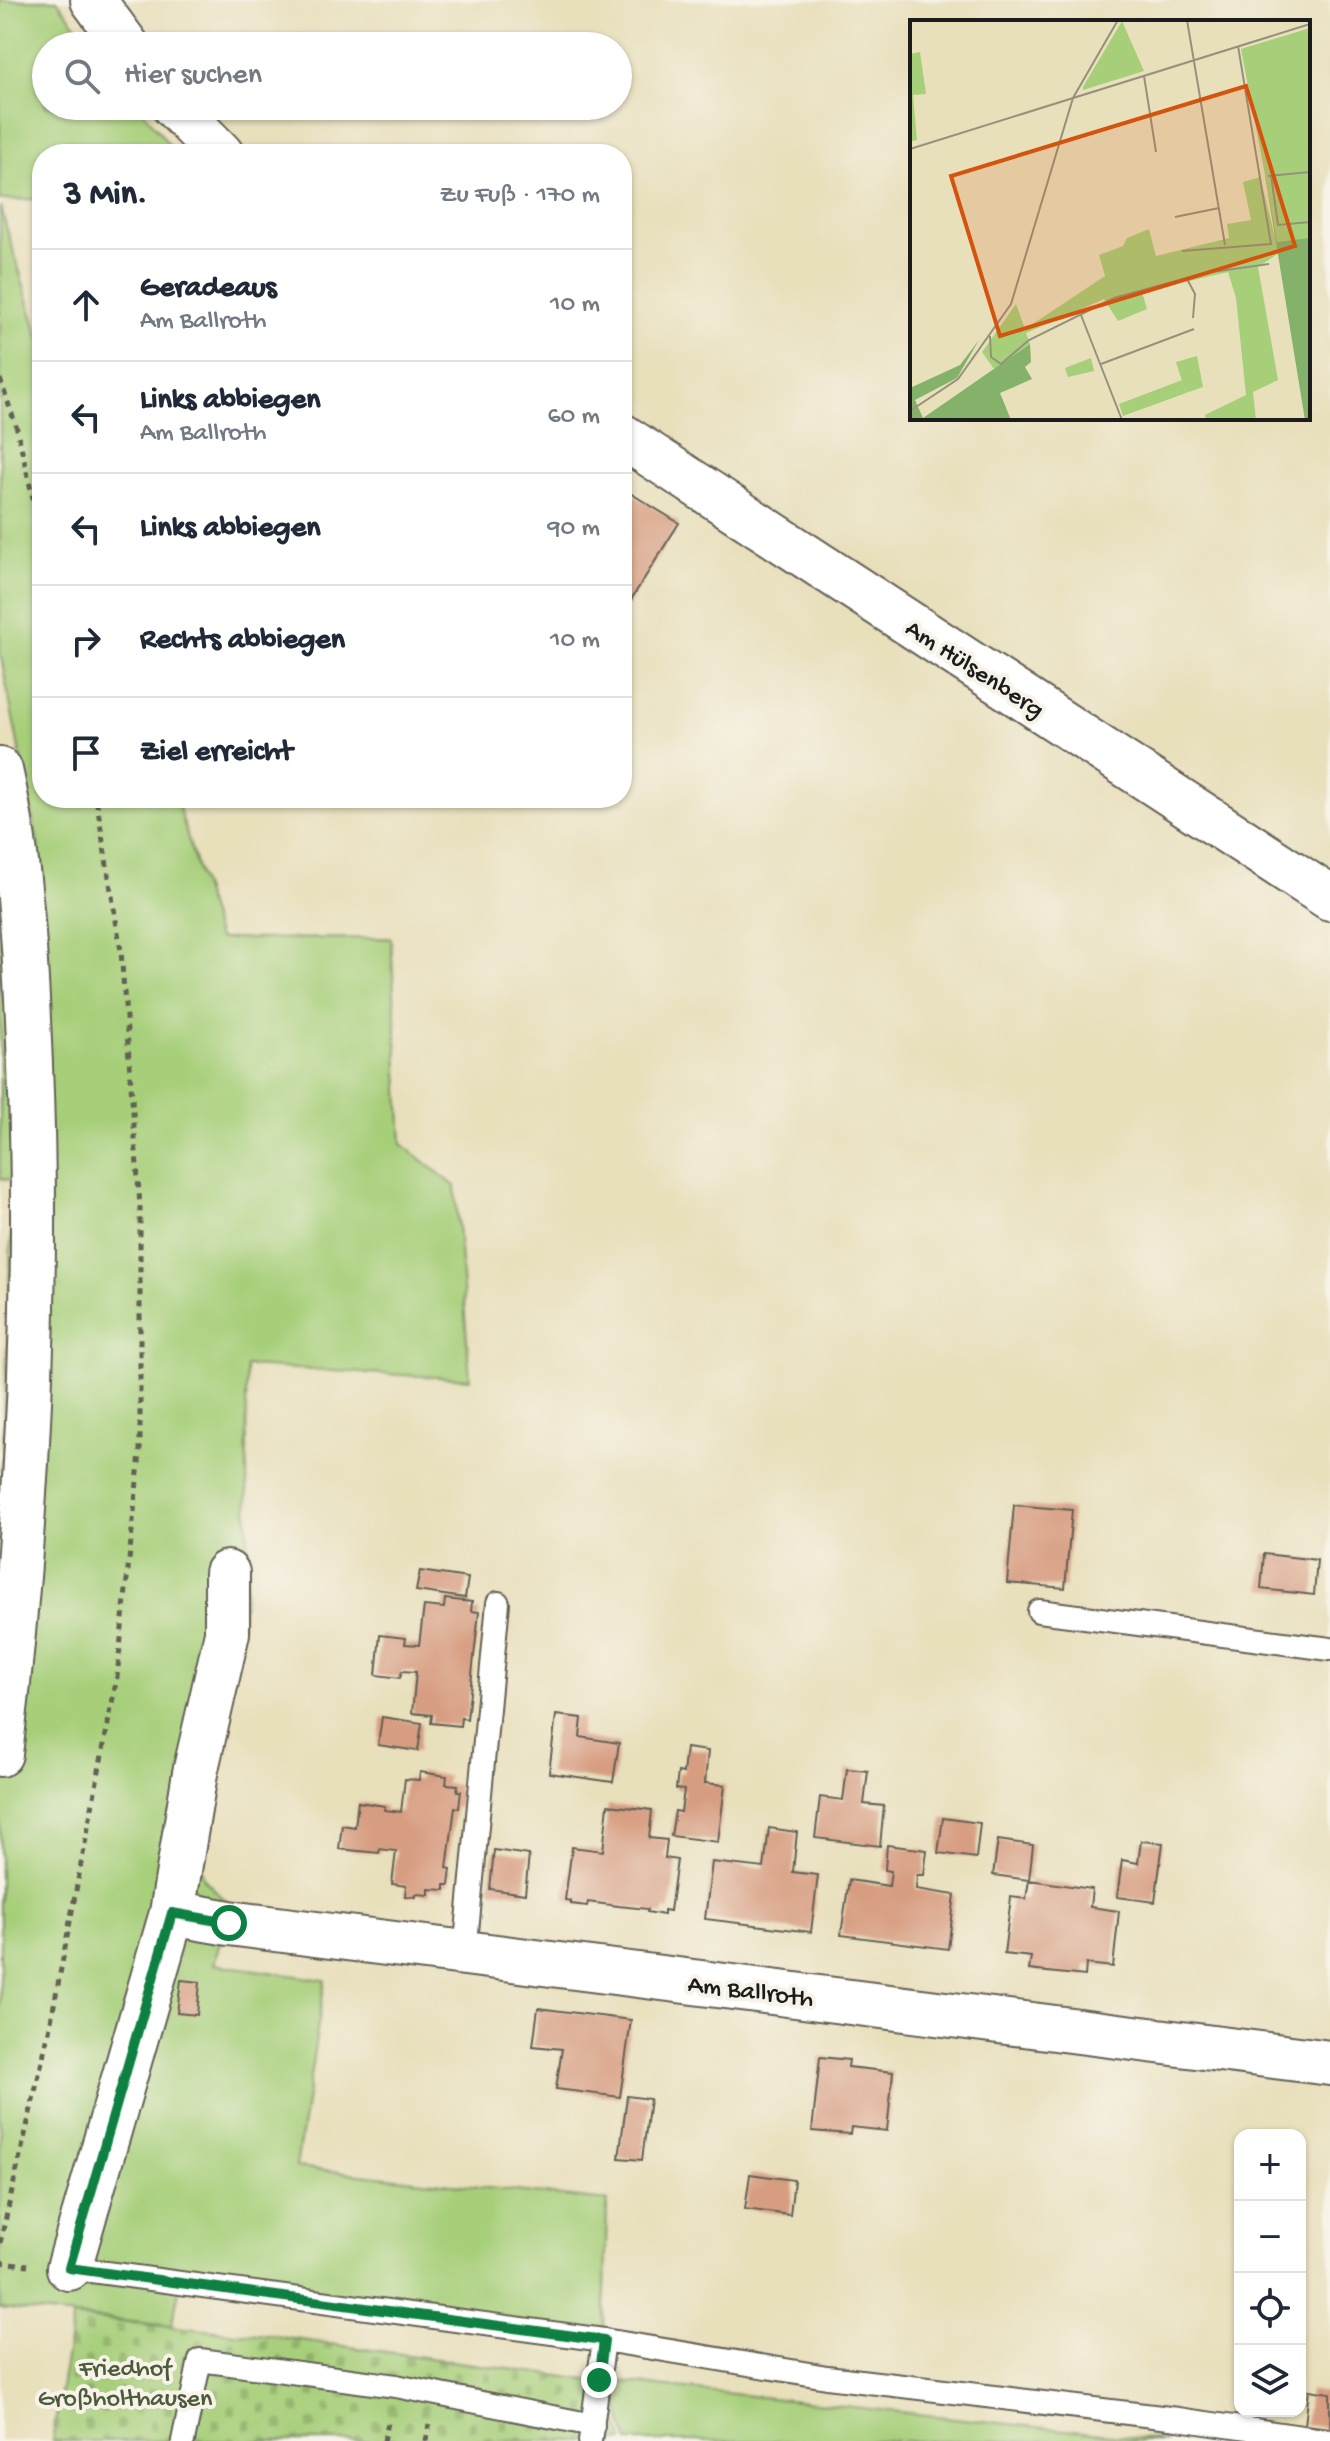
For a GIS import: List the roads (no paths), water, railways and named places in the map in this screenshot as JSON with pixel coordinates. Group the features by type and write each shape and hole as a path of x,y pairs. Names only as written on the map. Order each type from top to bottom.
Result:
{"street":[{"path":"93,0 117,32"},
{"path":"188,120 211,144"},
{"name":"Am Hülsenberg","path":"632,443 1330,898"},
{"path":"0,770 8,805 25,948 34,1162 29,1393 9,1548 0,1754"},
{"path":"69,2268 172,1913 195,1773 227,1633 227,1573"},
{"name":"Am Ballroth","path":"172,1913 229,1923 1330,2063"}],"lane":[{"path":"465,1953 498,1603"},
{"path":"1039,1611 1330,1649"},
{"path":"69,2268 604,2340 827,2377 1178,2419 1330,2441"},
{"path":"183,2441 200,2360 409,2388 592,2433 604,2340"}],"park label":[{"name":"Friedhof Großholthausen","path":"125,2381"}]}
